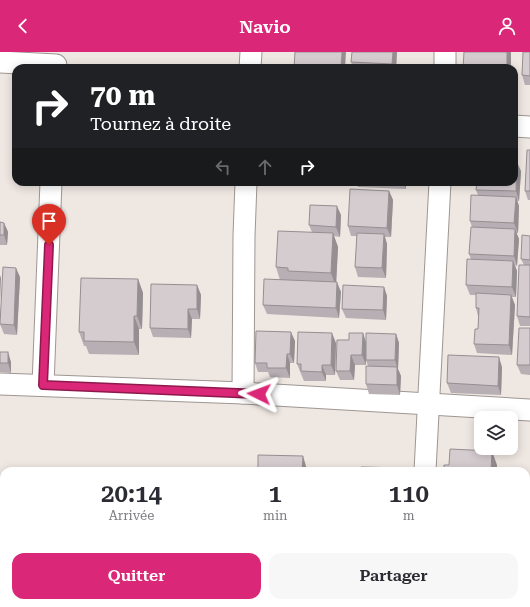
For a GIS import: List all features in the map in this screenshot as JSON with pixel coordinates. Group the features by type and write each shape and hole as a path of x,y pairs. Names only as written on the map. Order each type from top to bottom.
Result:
{"street":[{"path":"250,64 251,52"},
{"path":"445,52 445,64"},
{"path":"0,62 56,62"},
{"path":"518,126 530,127"},
{"path":"43,385 51,186"},
{"path":"243,393 246,186"},
{"path":"425,467 440,186"},
{"path":"0,384 243,393 530,410"}],"building":[{"path":"295,52 342,52 341,64 294,64"},
{"path":"352,52 393,52 392,64 351,62"},
{"path":"464,52 507,52 507,64 463,64"},
{"path":"523,52 530,52 530,76 522,75"},
{"path":"527,150 530,150 530,191 525,191"},
{"path":"476,186 516,186 516,191 476,190"},
{"path":"350,189 389,191 387,228 348,226"},
{"path":"471,195 516,197 514,223 470,221"},
{"path":"310,205 337,206 336,227 309,225"},
{"path":"0,222 4,223 4,235 0,235"},
{"path":"471,227 515,229 514,256 469,254"},
{"path":"278,231 333,233 331,273 288,271 288,268 276,267"},
{"path":"357,233 384,234 382,268 355,267"},
{"path":"522,235 530,236 530,260 521,259"},
{"path":"467,259 513,261 512,287 466,285"},
{"path":"519,265 530,265 530,317 517,316"},
{"path":"3,267 16,268 14,325 0,324"},
{"path":"81,278 138,279 137,316 134,316 134,342 84,341 84,332 79,332"},
{"path":"264,279 337,282 336,308 263,305"},
{"path":"151,284 197,285 197,309 188,309 188,329 150,328"},
{"path":"343,285 384,287 383,310 342,309"},
{"path":"476,293 511,295 509,345 474,344 475,329 478,329 479,308 476,308"},
{"path":"519,328 530,328 530,365 517,365"},
{"path":"256,331 291,332 290,354 287,354 286,368 267,368 267,363 255,363"},
{"path":"298,332 332,333 331,365 322,365 322,372 301,371 301,364 297,364"},
{"path":"349,333 363,333 362,355 351,355 350,371 336,371 337,340 349,340"},
{"path":"366,333 396,334 395,360 366,360"},
{"path":"0,352 8,352 8,363 0,363"},
{"path":"448,355 499,357 498,386 447,383"},
{"path":"366,366 397,367 397,385 366,384"},
{"path":"450,449 474,450 474,455 492,455 491,467 444,467 444,465 449,465"},
{"path":"258,455 303,456 302,467 258,467"}],"route":[{"path":"49,245 43,385 259,394"}]}
